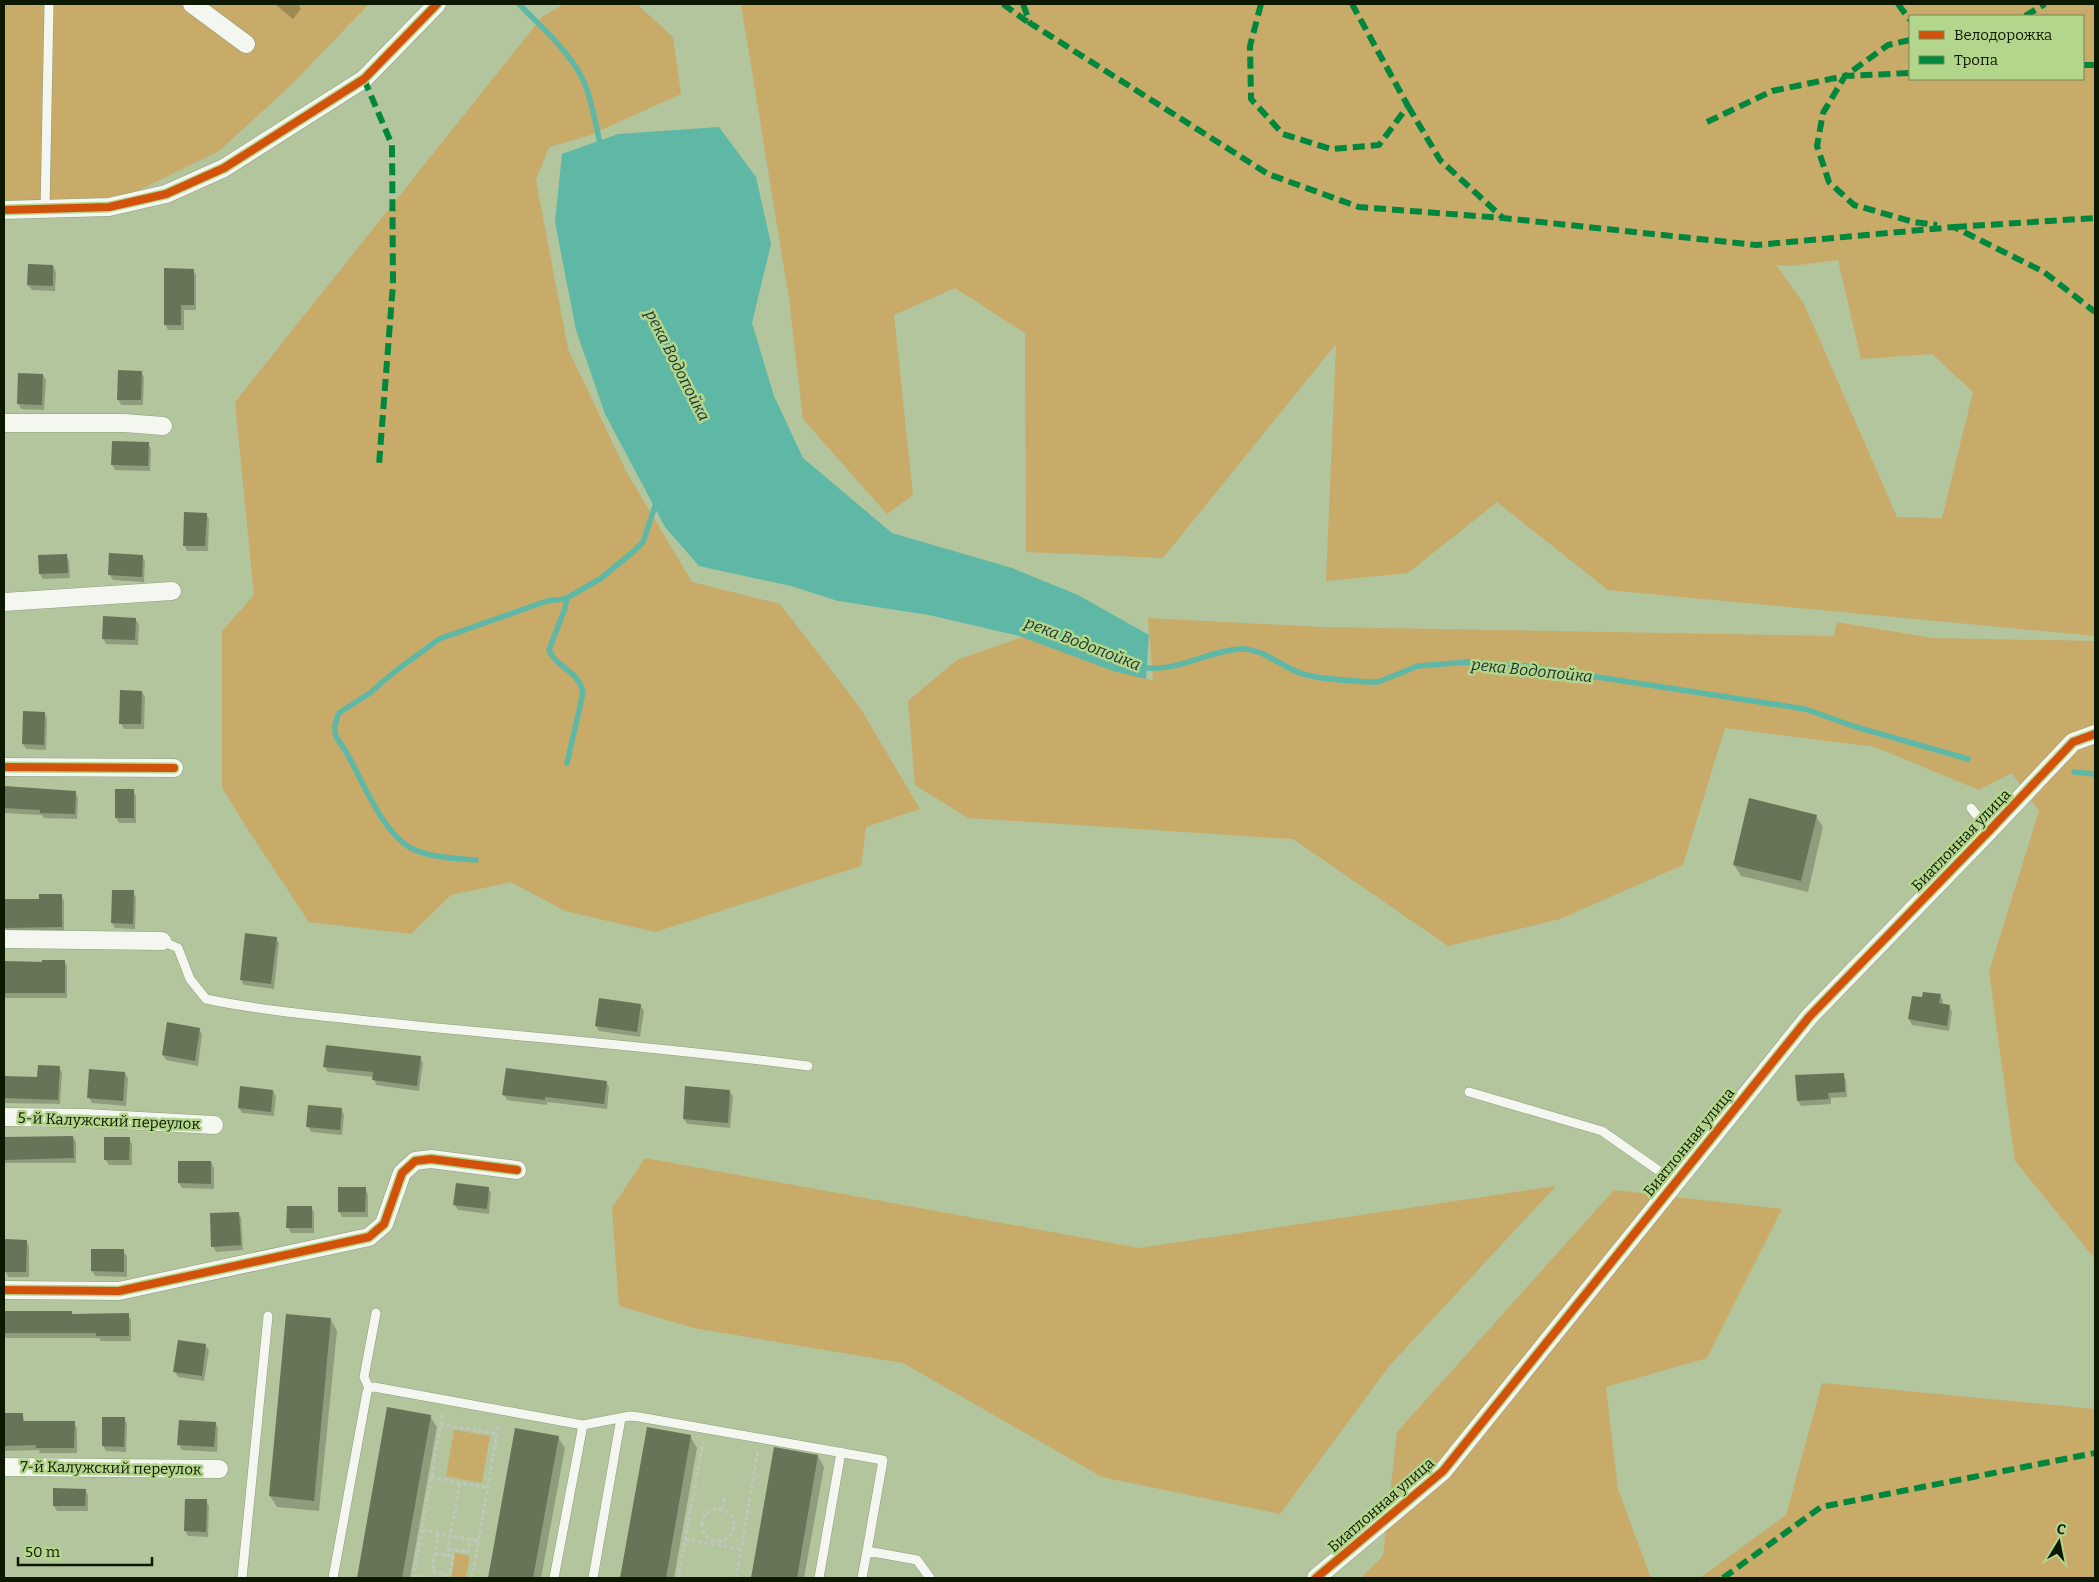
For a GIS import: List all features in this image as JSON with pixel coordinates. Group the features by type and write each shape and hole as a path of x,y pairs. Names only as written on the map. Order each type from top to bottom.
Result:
{"street":[{"path":"192,4 246,44"},
{"path":"4,210 109,207 166,194 224,168 364,79 437,4"},
{"path":"4,423 124,423 163,426"},
{"path":"4,602 172,592"},
{"name":"Биатлонная улица","path":"1316,1578 1443,1471 1809,1017 2073,742 2095,734"},
{"path":"4,767 174,768"},
{"path":"4,939 162,941"},
{"name":"5-й Калужский переулок","path":"4,1117 85,1118 214,1125"},
{"path":"4,1290 119,1291 369,1237 384,1224 402,1173 415,1161 430,1160 517,1170"},
{"name":"7-й Калужский переулок","path":"4,1467 219,1469"}],"lane":[{"path":"45,210 49,4"},
{"path":"1971,808 1989,831"},
{"path":"162,941 178,948 190,979 206,999 252,1009 500,1035 647,1046 808,1066"},
{"path":"1469,1092 1602,1131 1675,1182"},
{"path":"333,1578 369,1388 364,1377 376,1313"},
{"path":"242,1578 268,1316"},
{"path":"369,1388 374,1387 583,1425 621,1418 639,1417 883,1460 862,1578"},
{"path":"593,1578 621,1418"},
{"path":"554,1578 583,1425"},
{"path":"820,1578 841,1452"},
{"path":"867,1551 917,1560 930,1578"}],"path":[{"path":"431,1578 413,1577 445,1400"},
{"path":"472,1578 502,1410"},
{"path":"440,1424 497,1434"},
{"path":"678,1578 705,1428"},
{"path":"736,1578 761,1438"},
{"path":"431,1477 488,1488"},
{"path":"447,1555 460,1483"},
{"path":"723,1509 724,1498"},
{"path":"715,1508 723,1509 732,1515 734,1528 728,1538 715,1542 705,1534 702,1522 709,1511 715,1508"},
{"path":"422,1530 478,1540"},
{"path":"435,1553 453,1556 450,1575 432,1571 438,1533"},
{"path":"685,1538 715,1542 741,1549"},
{"path":"448,1549 468,1552 471,1539"},
{"path":"443,1578 444,1574"}],"shaded area":[{"path":"4,4 369,4 290,86 219,151 115,202 4,203"},
{"path":"564,4 637,4 673,37 681,94 588,136 549,147 536,180 568,349 626,471 692,582 780,604 859,706 920,809 866,827 861,866 655,932 565,911 511,882 451,895 411,934 309,922 222,787 222,631 254,595 235,402 542,17"},
{"path":"741,4 2095,4 2095,636 1608,590 1497,502 1408,573 1326,581 1336,344 1163,558 1026,552 1025,333 955,288 894,315 913,495 887,514 803,419 789,299","holes":["1838,260 1861,359 1932,354 1973,392 1942,518 1897,517 1804,304 1776,265 1791,266"]},
{"path":"1148,618 1323,627 1834,636 1837,622 1932,638 2095,641 2095,1259 2015,1161 1989,972 2039,811 2012,773 1979,790 1875,747 1725,728 1683,865 1560,919 1448,946 1293,839 968,818 915,785 908,701 957,660 1022,637 1078,649 1153,681"},
{"path":"645,1158 1139,1248 1556,1186 1390,1365 1280,1514 1102,1477 903,1363 694,1328 619,1306 612,1208"},
{"path":"1614,1190 1782,1209 1707,1358 1606,1387 1618,1489 1651,1578 1361,1578 1383,1556 1397,1432"},
{"path":"1822,1383 2095,1409 2095,1578 1700,1578 1786,1515"},
{"path":"454,1430 490,1436 482,1483 446,1476"},
{"path":"455,1553 470,1556 466,1578 451,1578"}],"water":[{"path":"719,127 756,177 771,244 752,323 774,396 803,458 892,533 1012,568 1078,595 1149,635 1146,679 1113,671 1019,636 929,615 838,601 791,586 699,566 665,527 605,414 576,330 555,222 562,154 618,134"}],"building":[{"path":"28,264 53,265 53,286 27,285"},
{"path":"164,268 194,269 194,305 181,305 181,325 164,325"},
{"path":"118,370 142,371 141,400 117,400"},
{"path":"18,373 43,374 42,405 17,404"},
{"path":"112,441 149,442 148,466 111,465"},
{"path":"184,512 207,513 205,546 183,546"},
{"path":"109,553 143,555 142,577 108,575"},
{"path":"67,554 68,573 39,574 38,555"},
{"path":"103,616 136,618 135,640 102,639"},
{"path":"120,690 142,691 141,724 119,724"},
{"path":"23,711 45,712 44,745 22,744"},
{"path":"4,786 76,791 75,814 40,813 40,810 4,808"},
{"path":"115,789 134,789 134,818 115,818"},
{"path":"1749,798 1817,815 1801,881 1733,865"},
{"path":"112,890 134,890 133,924 111,923"},
{"path":"39,894 62,894 62,927 4,928 5,899 39,899"},
{"path":"245,933 277,937 271,984 240,980"},
{"path":"42,960 65,960 65,993 4,993 4,961 42,962"},
{"path":"1923,992 1941,994 1939,1003 1950,1005 1947,1026 1908,1019 1912,996 1922,997"},
{"path":"599,998 641,1004 637,1032 595,1026"},
{"path":"167,1022 200,1028 195,1061 162,1055"},
{"path":"326,1045 421,1056 417,1086 372,1080 373,1072 323,1067"},
{"path":"38,1065 60,1066 58,1100 4,1098 4,1076 37,1077"},
{"path":"506,1068 607,1081 604,1104 545,1097 545,1100 502,1095"},
{"path":"89,1069 125,1072 123,1101 87,1098"},
{"path":"1844,1073 1845,1092 1828,1093 1829,1099 1797,1101 1795,1075"},
{"path":"240,1086 273,1090 271,1112 238,1108"},
{"path":"685,1086 730,1090 728,1123 683,1119"},
{"path":"308,1105 342,1108 340,1130 306,1127"},
{"path":"73,1136 74,1158 4,1160 4,1137"},
{"path":"104,1137 130,1137 129,1160 104,1160"},
{"path":"178,1161 211,1161 211,1184 178,1183"},
{"path":"456,1183 489,1187 487,1209 453,1205"},
{"path":"338,1187 366,1187 365,1212 338,1212"},
{"path":"287,1206 312,1206 312,1228 286,1228"},
{"path":"239,1212 241,1245 211,1247 210,1213"},
{"path":"5,1239 27,1240 26,1272 4,1272"},
{"path":"91,1249 124,1249 124,1272 91,1271"},
{"path":"4,1311 72,1311 72,1314 129,1313 129,1336 96,1336 96,1333 4,1333"},
{"path":"286,1314 331,1318 314,1501 269,1496"},
{"path":"178,1340 206,1344 202,1376 173,1372"},
{"path":"387,1407 431,1415 402,1578 357,1578"},
{"path":"4,1413 23,1413 23,1421 75,1421 74,1448 36,1448 36,1445 4,1446"},
{"path":"102,1417 125,1417 124,1447 102,1446"},
{"path":"179,1420 216,1422 214,1447 177,1445"},
{"path":"647,1427 691,1435 666,1578 620,1578"},
{"path":"515,1428 559,1436 533,1578 488,1578"},
{"path":"774,1447 818,1455 797,1578 751,1578"},
{"path":"53,1488 86,1489 85,1506 53,1506"},
{"path":"185,1499 207,1499 206,1532 184,1531"}],"waterway":[{"name":"река Водопойка","path":"519,4 557,42 581,75 591,102 601,147"},
{"path":"476,860 442,857 417,851 399,839 381,817 337,738 335,727 339,713 370,693 393,673 439,639 547,601 564,599 600,579 643,542 657,500"},
{"path":"567,598 549,650 552,656 577,679 583,693 567,763"},
{"name":"река Водопойка","path":"1140,667 1153,668 1179,665 1217,653 1242,649 1266,655 1303,674 1327,679 1368,682 1378,682 1418,666 1468,662 1526,666 1805,709 1856,727 1968,759"},
{"name":"река Водопойка","path":"2074,772 2095,774"}],"marked path":[{"path":"1003,4 1029,23"},
{"path":"1023,4 1030,23 1268,174 1359,207 1503,218 1756,245 1954,227 2044,272 2095,312"},
{"path":"1261,4 1250,46 1251,99 1283,134 1331,149 1379,145 1408,106 1352,4"},
{"path":"1898,4 1909,19"},
{"path":"2027,15 2045,4"},
{"path":"1909,40 1888,45 1845,76 1823,113 1817,146 1829,182 1854,205 1914,222 1937,225"},
{"path":"2084,65 2095,65"},
{"path":"1707,122 1772,91 1845,76 1909,73"},
{"path":"364,79 392,145 393,284 379,465"},
{"path":"1408,106 1440,160 1503,218"},
{"path":"1955,227 2095,218"},
{"path":"1723,1578 1821,1507 2095,1453"}],"cycle path":[{"path":"4,210 109,207 166,194 224,168 364,79 437,4"},
{"path":"1316,1578 1443,1471 1809,1017 2073,742 2095,734"},
{"path":"4,767 174,768"},
{"path":"4,1290 119,1291 369,1237 384,1224 402,1173 415,1161 431,1159 517,1170"}]}
